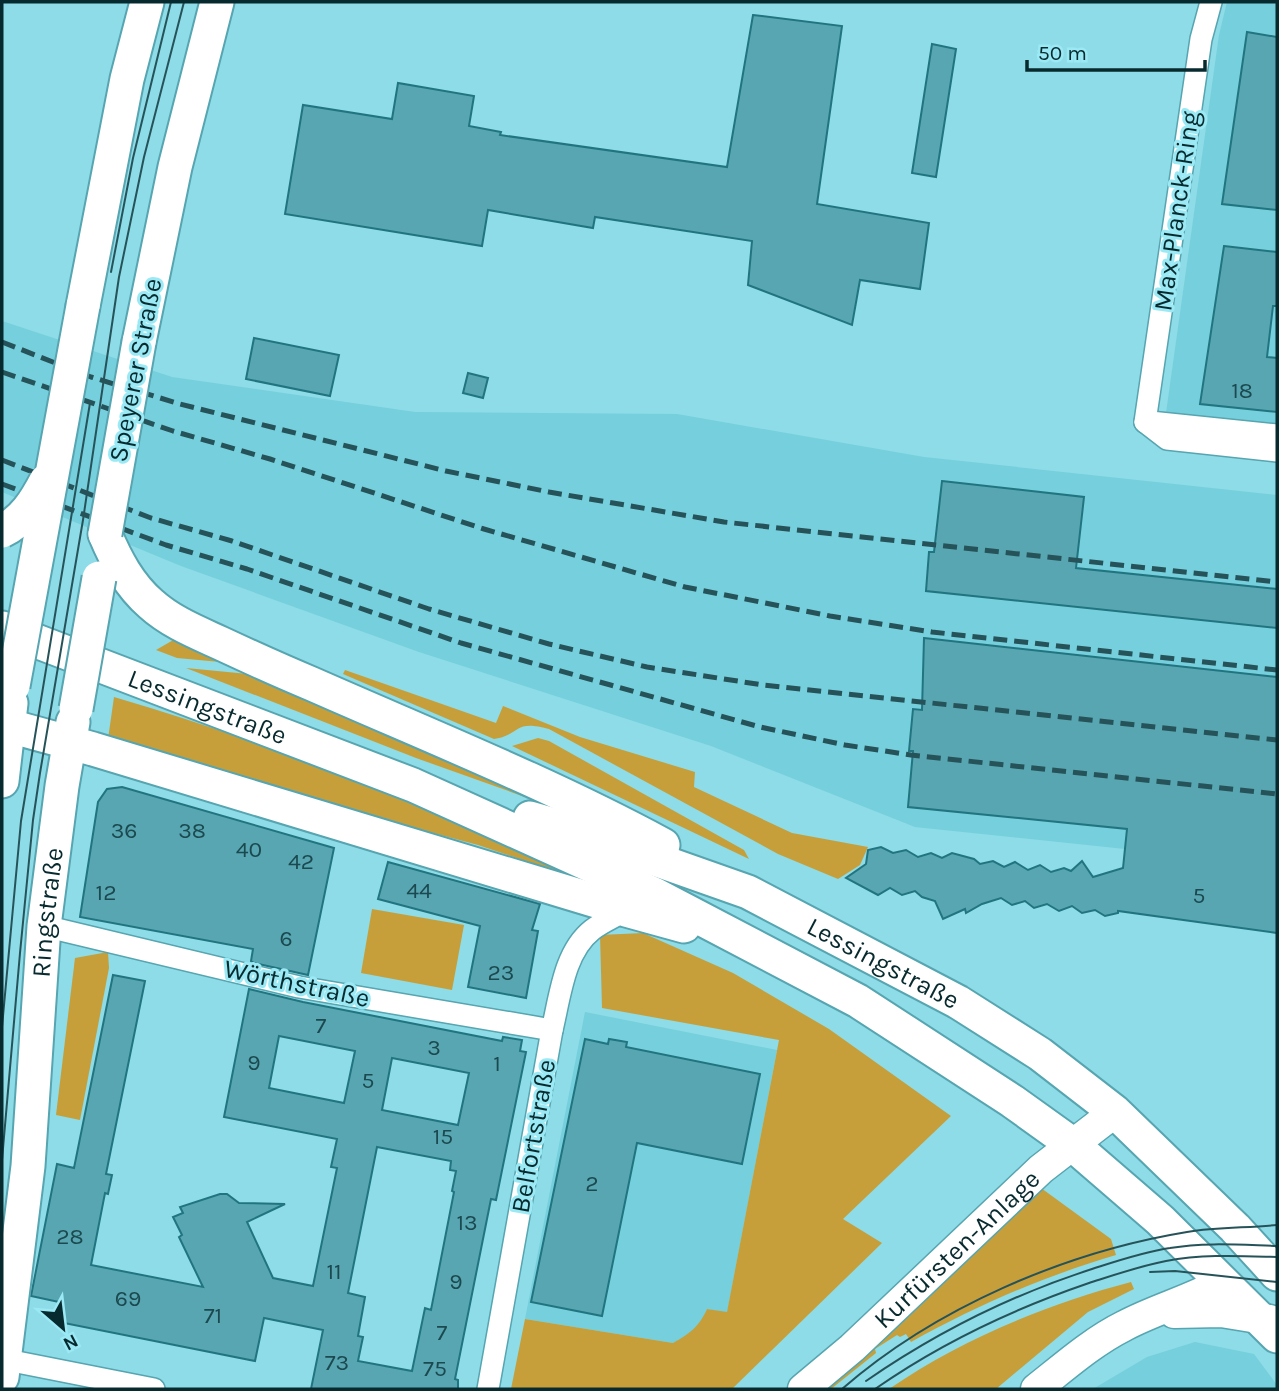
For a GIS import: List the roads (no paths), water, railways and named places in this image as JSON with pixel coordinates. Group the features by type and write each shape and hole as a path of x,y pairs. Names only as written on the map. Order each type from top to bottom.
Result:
{"main road":[{"path":"2,781 5,724 56,463 101,206 127,79 147,2"},
{"name":"Speyerer Straße","path":"70,742 139,342 175,167 217,2"},
{"path":"2,531 19,521 27,512 56,463"},
{"path":"105,534 129,580 149,604 169,618 272,667 511,771 622,823 748,892"},
{"name":"Lessingstraße","path":"2,628 413,785 643,890 869,1008 1012,1101 1072,1144 1160,1220 1271,1325"},
{"path":"5,724 748,944"},
{"name":"Ringstraße","path":"2,1367 28,1166 44,926 70,742"},
{"name":"Lessingstraße","path":"413,785 575,831 748,892 928,985 1040,1054 1115,1112 1147,1141 1277,1274"},
{"path":"869,1008 928,985"},
{"name":"Kurfürsten-Anlage","path":"803,1389 852,1348 1041,1169 1115,1112"},
{"path":"1036,1389 1104,1338 1223,1282 1251,1245"},
{"path":"1151,1314 1221,1312 1271,1325"}],"street":[{"name":"Max-Planck-Ring","path":"1145,422 1201,39 1211,2"},
{"path":"1145,422 1277,435"},
{"path":"1145,422 1167,439 1277,451"},
{"name":"Belfortstraße","path":"488,1389 552,1030 565,976 575,948 592,930 626,910"},
{"name":"Wörthstraße","path":"44,926 299,987 552,1030"},
{"path":"2,1367 154,1389"}],"tram line":[{"path":"111,272 133,158 171,2"},
{"path":"2,1160 33,820 40,773 83,520 119,277 144,157 184,2"},
{"path":"2,1027 21,821 90,403"},
{"path":"842,1389 918,1333 960,1309 1049,1269 1141,1241 1187,1232 1277,1225"},
{"path":"866,1381 920,1346 975,1316 1092,1269 1140,1254 1183,1246 1277,1246"},
{"path":"875,1389 978,1328 1089,1283 1147,1265 1194,1257 1277,1257"},
{"path":"1150,1272 1175,1271 1277,1282"}],"railway":[{"path":"2,342 91,377 180,404 446,471 549,492 724,522 1277,582"},
{"path":"2,372 173,431 270,459 484,529 685,587 830,616 932,632 1277,670"},
{"path":"2,460 151,518 232,541 429,609 549,644 647,667 763,685 1277,740"},
{"path":"2,484 166,545 247,569 461,643 760,727 845,745 911,755 1277,794"}]}
